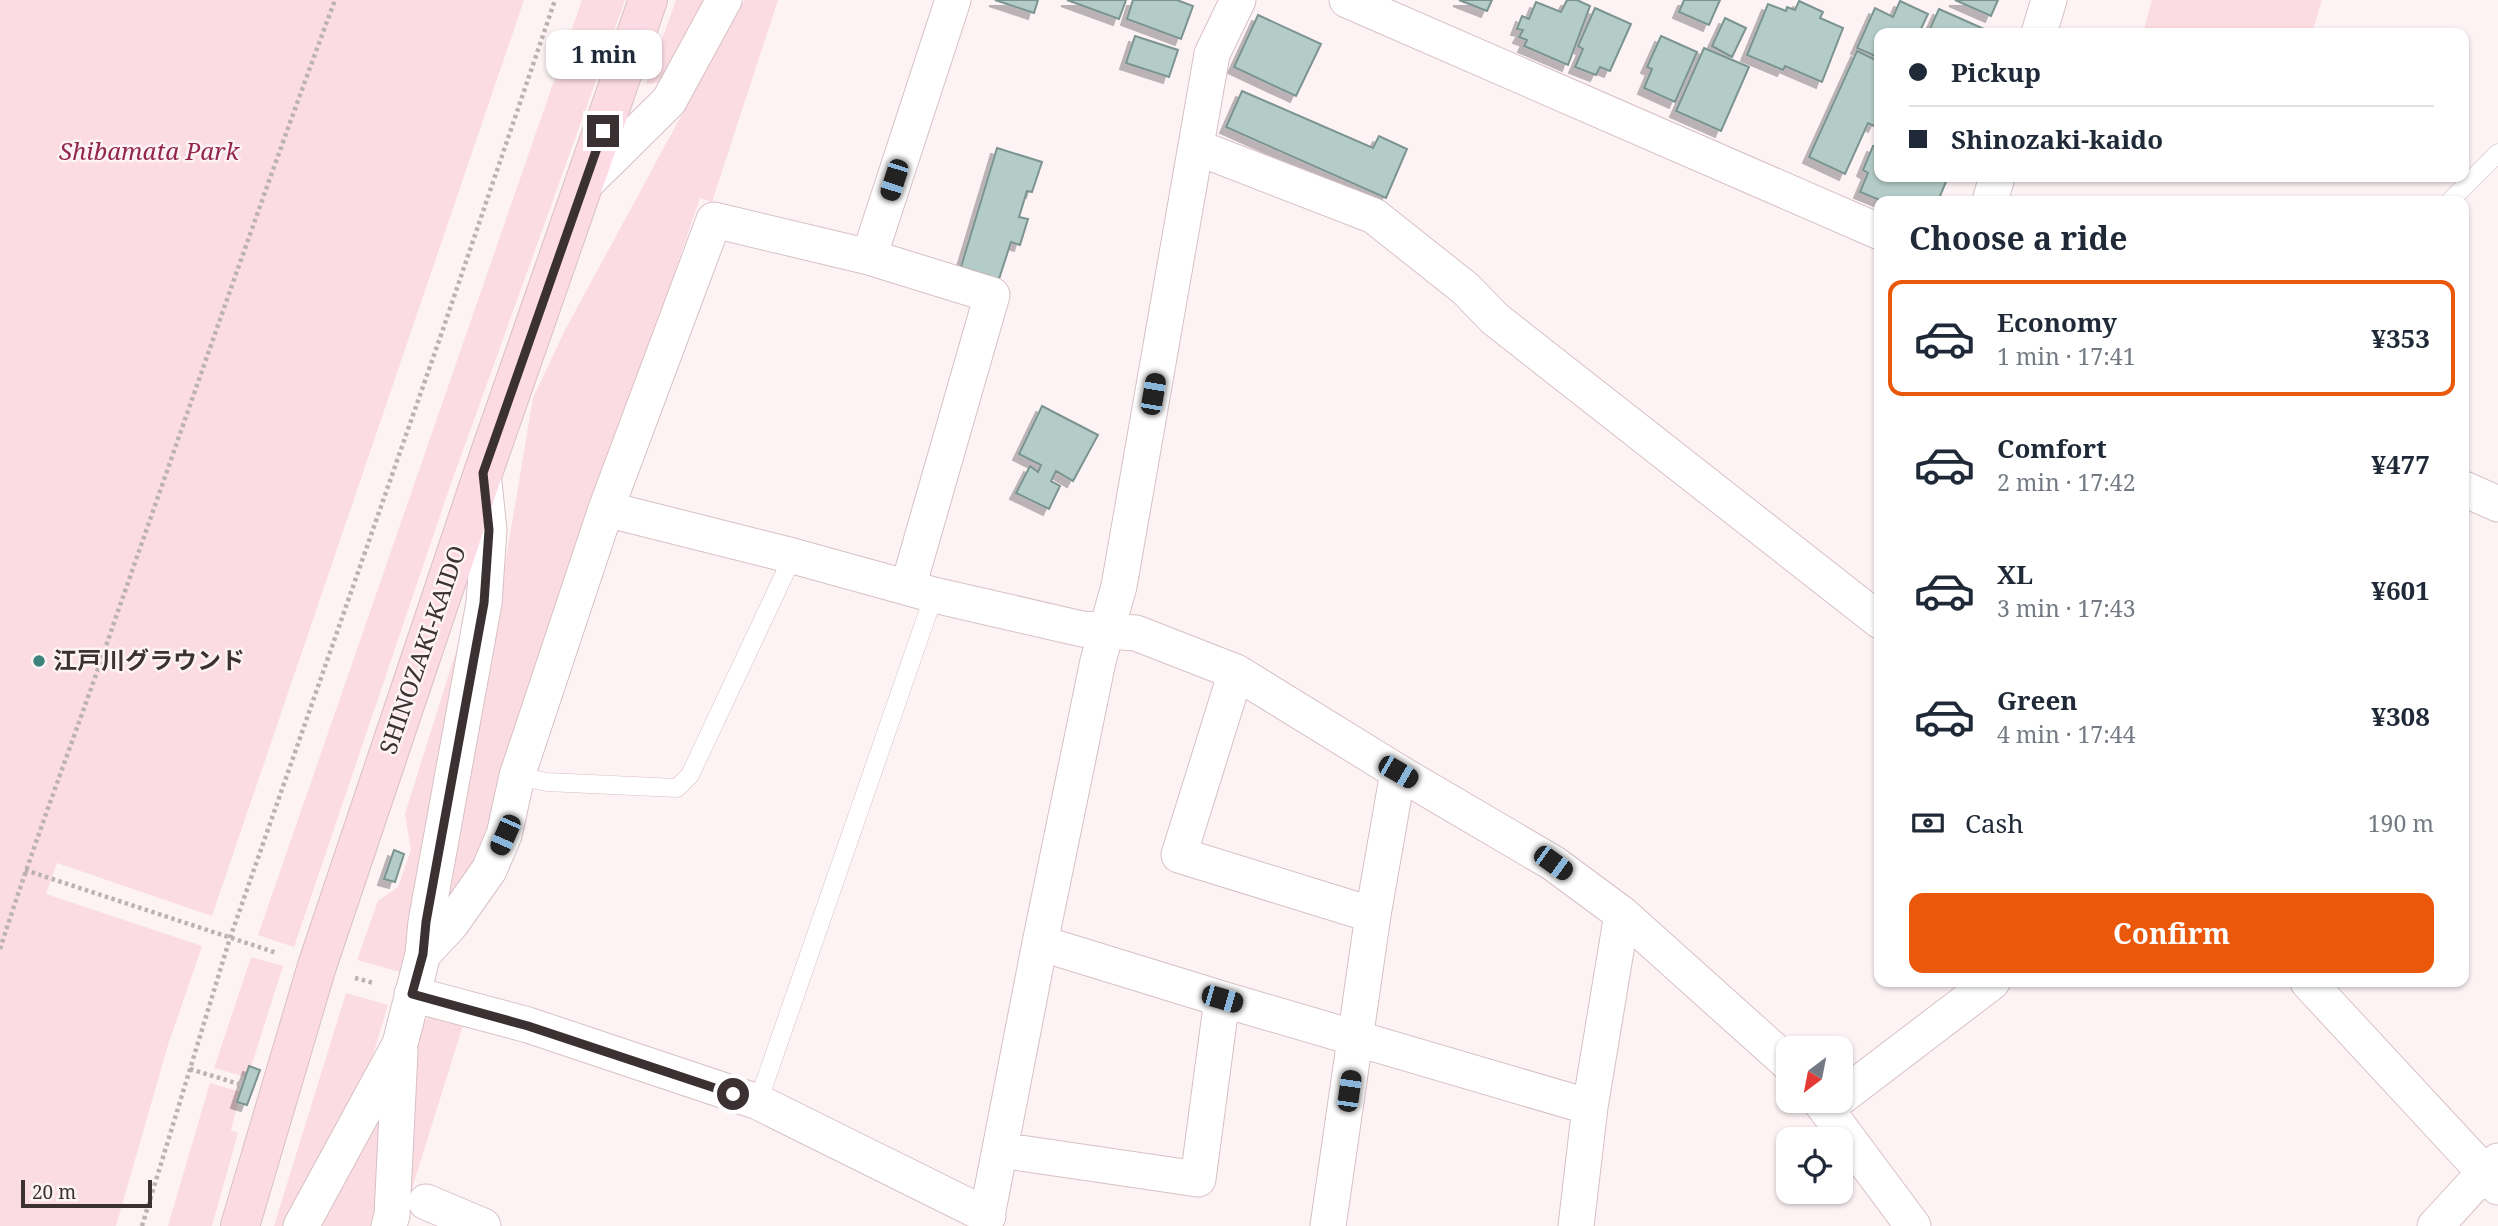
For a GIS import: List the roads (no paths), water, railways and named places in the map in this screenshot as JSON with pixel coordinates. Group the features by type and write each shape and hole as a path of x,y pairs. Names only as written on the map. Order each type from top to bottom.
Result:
{"main road":[{"name":"SHINOZAKI-KAIDO","path":"240,1226 317,966 483,473 648,0"}],"street":[{"path":"585,184 669,101 724,0"},
{"path":"869,257 953,0"},
{"path":"412,994 528,1026 758,1102 987,1221 1040,943 1107,630 1119,586 1212,54 1238,0"},
{"path":"1347,0 1874,229"},
{"path":"2041,28 2049,0"},
{"path":"1196,147 1374,216 1466,289 1495,318 1874,607"},
{"path":"423,954 451,924 489,870 505,835 517,776 606,509 714,220 869,257 992,295 921,591"},
{"path":"389,1226 392,1215 400,1044 423,954 426,922 484,603 489,530 483,473"},
{"path":"2469,491 2498,504"},
{"path":"606,509 921,591 1082,629 1136,633 1236,672 1553,863 1622,914 1776,1052"},
{"path":"1236,672 1179,855 1373,915"},
{"path":"1328,1226 1373,915 1398,772"},
{"path":"1576,1226 1590,1107 1622,914"},
{"path":"1040,943 1590,1107"},
{"path":"1853,1086 1985,987"},
{"path":"2313,987 2494,1173 2465,1196 2435,1226"},
{"path":"1000,1150 1198,1179 1222,999"},
{"path":"301,1226 400,1044"},
{"path":"1838,1113 1913,1226"},
{"path":"426,1202 483,1226"}],"lane":[{"path":"2456,196 2498,153"},
{"path":"517,776 547,782 677,788 690,775 793,556"},
{"path":"758,1102 921,591"}],"place":[{"name":"江戸川グラウンド","path":"39,661"}],"park label":[{"name":"Shibamata Park","path":"149,152"}]}
